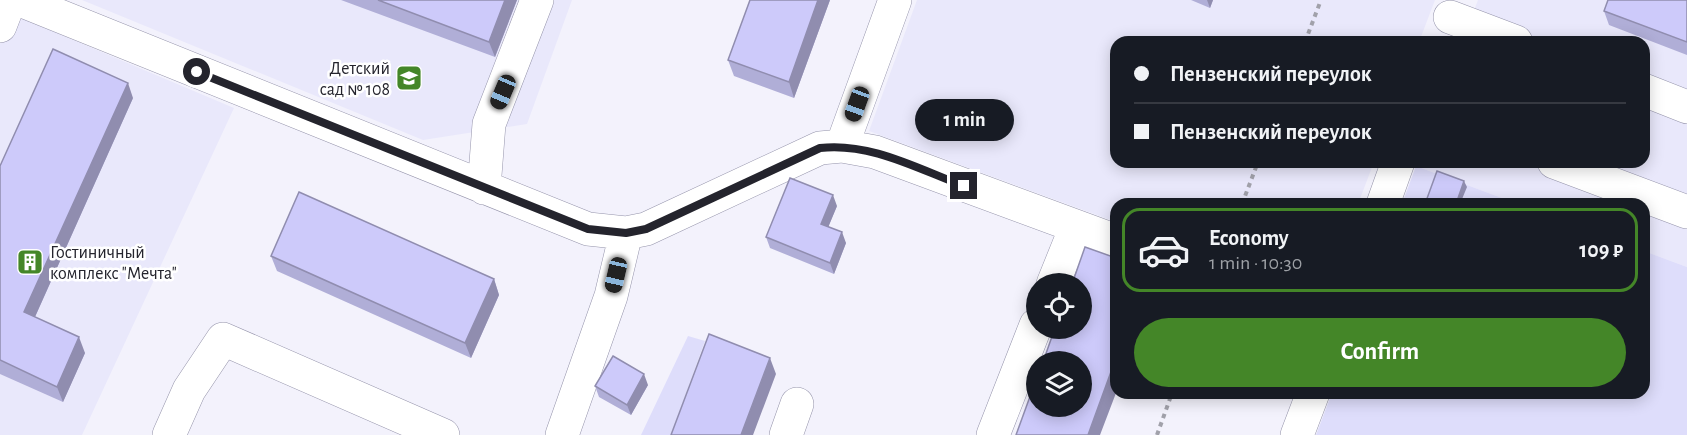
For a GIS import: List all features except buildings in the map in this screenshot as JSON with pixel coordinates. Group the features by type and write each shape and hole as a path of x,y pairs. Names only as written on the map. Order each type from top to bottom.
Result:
{"street":[{"path":"0,26 10,0"},
{"path":"20,0 588,229 626,233 646,229 820,148 842,146 875,152 1110,239"},
{"path":"484,188 489,124 537,0"},
{"path":"842,146 895,0"},
{"path":"1449,20 1498,36"},
{"path":"1650,92 1687,106"},
{"path":"1385,198 1396,168"},
{"path":"1570,168 1650,198"},
{"path":"1650,198 1687,212"},
{"path":"1057,273 1076,227"},
{"path":"562,435 611,296 626,233"},
{"path":"169,435 189,390 224,339 443,435"},
{"path":"993,435 1031,339"},
{"path":"1297,435 1310,399"},
{"path":"786,435 797,404"}],"path":[{"path":"1307,36 1322,0"},
{"path":"1244,198 1256,168"},
{"path":"1157,435 1170,399"}],"shaded area":[{"name":"Детский сад № 108","path":"82,0 572,0 527,124 423,140"},
{"path":"917,0 1435,0 1421,36 1110,36 1110,168 1372,168 1360,198 1110,198 1110,220 869,131"},
{"path":"1478,0 1687,0 1687,267 1650,253 1650,198 1502,198 1421,168 1650,168 1650,36 1464,36"},
{"path":"0,9 234,108 82,435 0,435"},
{"path":"1415,168 1421,168 1502,198 1404,198"},
{"path":"1650,253 1687,267 1687,435 1316,435 1330,399 1650,399"},
{"path":"688,336 705,341 671,435 641,435"}],"place":[{"name":"Детский сад № 108","path":"409,78"},
{"name":"Гостиничный комплекс \"Мечта\"","path":"30,262"}],"route":[{"path":"197,72 588,229 626,233 646,229 820,148 842,146 875,152 964,186"}]}
